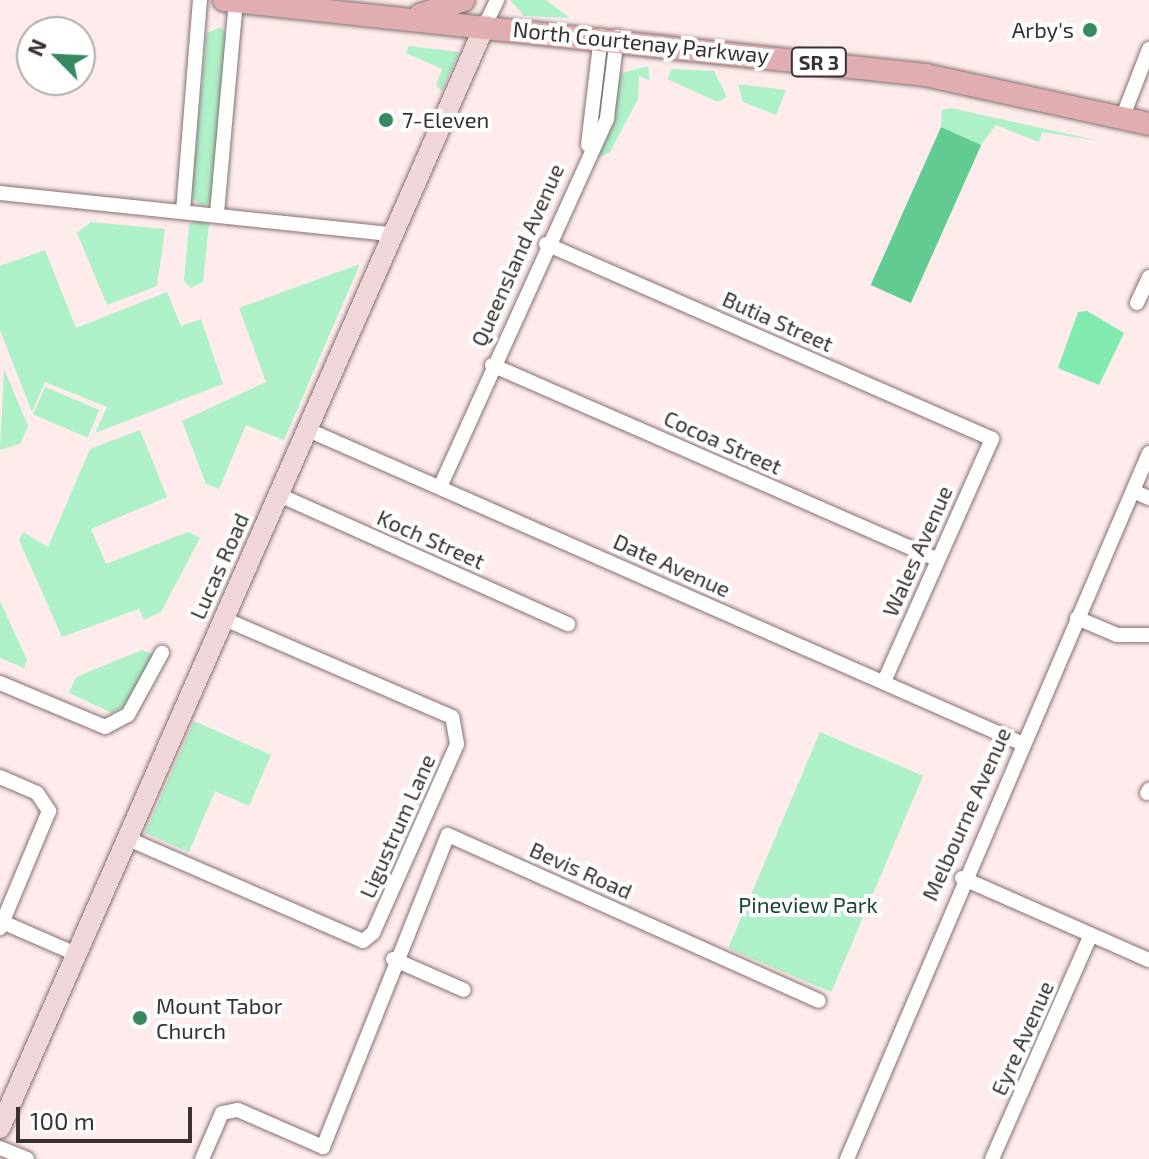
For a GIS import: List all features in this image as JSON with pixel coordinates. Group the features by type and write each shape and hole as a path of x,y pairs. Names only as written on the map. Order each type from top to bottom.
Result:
{"main road":[{"name":"North Courtenay Parkway","path":"224,0 609,37 926,75 1149,124"},
{"path":"410,18 464,0"}],"street":[{"path":"183,211 200,0"},
{"path":"485,25 497,0"},
{"path":"217,213 236,1"},
{"name":"Lucas Road","path":"0,1128 485,25"},
{"name":"Queensland Avenue","path":"440,487 587,150 607,118 609,37"},
{"path":"1123,116 1149,49"},
{"path":"0,193 217,213 392,234"},
{"name":"Butia Street","path":"546,244 992,439"},
{"path":"1137,303 1149,277"},
{"name":"Cocoa Street","path":"492,365 937,559"},
{"name":"Date Avenue","path":"306,429 1021,743"},
{"name":"Wales Avenue","path":"884,682 992,439"},
{"name":"Melbourne Avenue","path":"847,1159 962,878 1149,453"},
{"path":"1133,491 1149,498"},
{"name":"Koch Street","path":"277,494 568,624"},
{"name":"Ligustrum Lane","path":"126,838 363,941 373,933 451,758 459,729 452,717 222,618"},
{"path":"1077,618 1117,635 1149,635"},
{"path":"0,683 105,727 128,715 162,653"},
{"path":"0,777 47,804 48,820 1,924 76,954"},
{"name":"Bevis Road","path":"202,1159 222,1113 238,1110 323,1147 393,959 448,835 819,1001"},
{"path":"962,878 1149,960"},
{"name":"Eyre Avenue","path":"992,1159 1091,935"},
{"path":"393,959 464,990"},
{"path":"0,1148 27,1159"}],"green space":[{"path":"510,0 546,0 570,18 524,16"},
{"path":"221,27 227,36 211,202 203,206 191,198 207,33"},
{"path":"409,46 459,52 442,91 436,85 442,69 406,53"},
{"path":"648,66 650,80 639,76 638,99 610,152 596,159 622,73"},
{"path":"672,69 714,71 727,97 718,102 667,79"},
{"path":"738,84 786,90 776,115 743,102"},
{"path":"951,108 1100,141 1042,132 1039,142 996,125 981,145 941,127 942,110"},
{"path":"197,217 209,224 203,282 191,288 184,281 189,225"},
{"path":"91,222 165,229 157,286 107,305 77,233"},
{"path":"45,250 76,328 167,292 181,326 201,319 223,384 95,433 107,407 45,382 32,412 0,330 0,266"},
{"path":"360,264 284,440 246,425 219,489 206,484 182,421 266,382 239,308"},
{"path":"4,369 28,426 20,444 0,450"},
{"path":"45,387 99,410 88,438 33,415"},
{"path":"140,430 167,497 91,529 106,564 188,532 200,538 161,612 144,620 139,609 62,637 19,540 23,532 48,547 90,449"},
{"path":"0,601 27,660 24,668 0,658"},
{"path":"142,650 154,655 129,703 112,713 69,693 76,677"},
{"path":"194,721 271,755 249,806 215,791 189,852 145,833"},
{"name":"Pineview Park","path":"820,732 923,776 831,992 728,948"}],"shaded area":[{"path":"941,127 981,145 911,303 871,285"},
{"path":"1087,311 1124,333 1099,385 1058,368 1078,312"}],"place":[{"name":"Arby's","path":"1090,30"},
{"name":"7-Eleven","path":"386,120"},
{"name":"Mount Tabor Church","path":"140,1018"}]}
